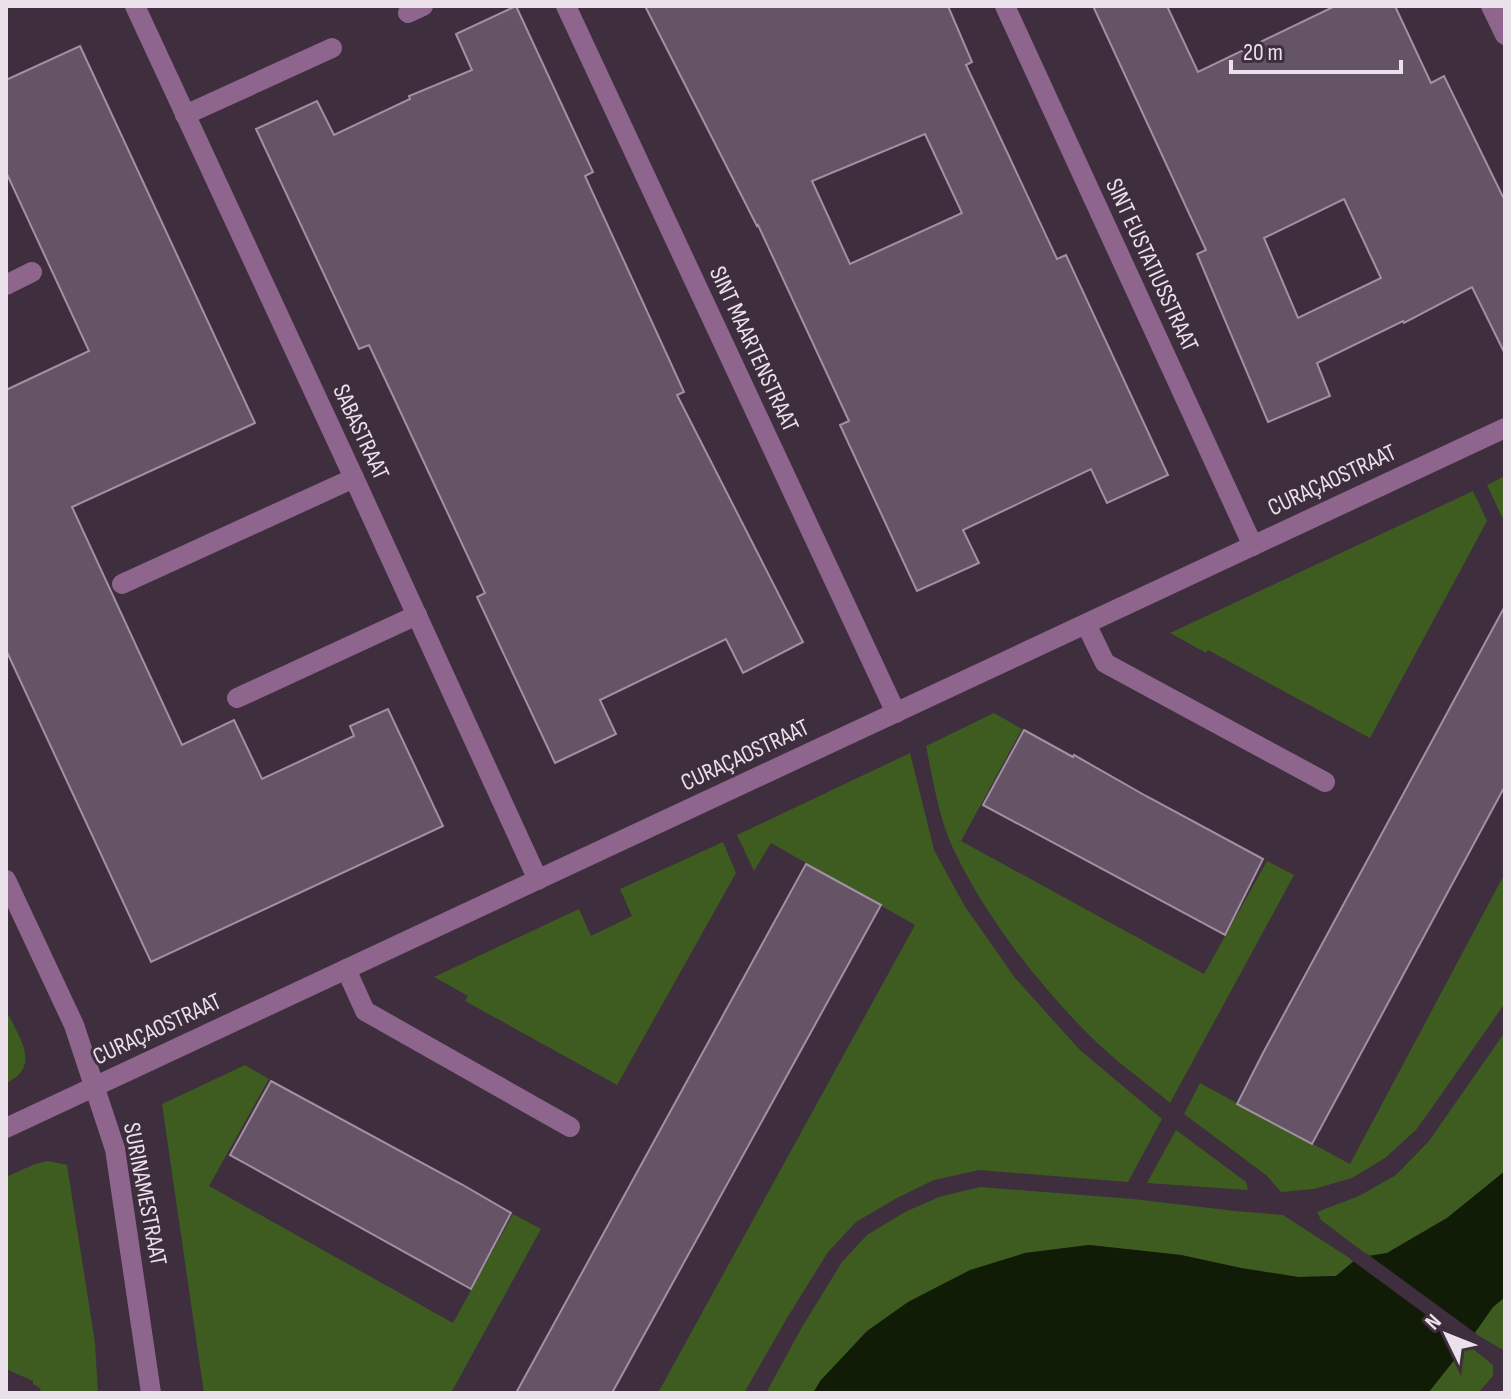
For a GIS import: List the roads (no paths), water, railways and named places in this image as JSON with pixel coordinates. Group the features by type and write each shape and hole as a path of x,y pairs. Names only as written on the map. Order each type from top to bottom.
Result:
{"street":[{"name":"SABASTRAAT","path":"135,6 538,880"},
{"name":"SINT MAARTENSTRAAT","path":"566,6 896,713"},
{"name":"SINT EUSTATIUSSTRAAT","path":"1005,6 1253,546"},
{"path":"1491,6 1505,35"},
{"path":"185,115 332,48"},
{"path":"6,285 32,272"},
{"name":"CURAÇAOSTRAAT","path":"6,1128 1505,428"},
{"path":"122,584 354,478"},
{"path":"237,698 417,615"},
{"path":"1086,624 1105,663 1325,782"},
{"name":"SURINAMESTRAAT","path":"6,880 74,1025 115,1149 151,1393"},
{"path":"346,969 365,1011 570,1127"}]}
